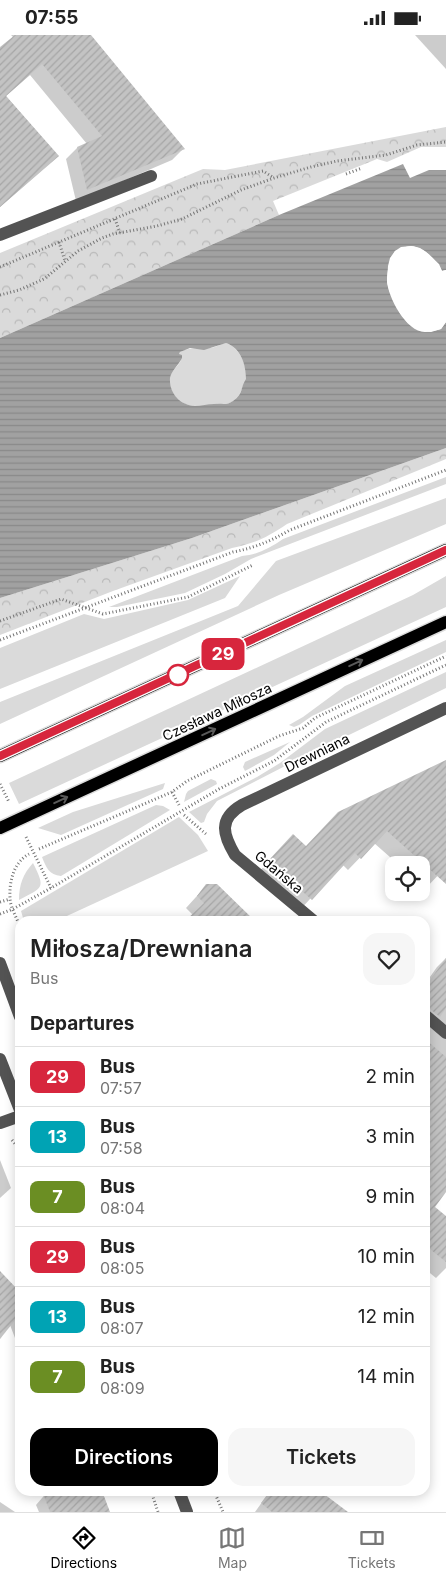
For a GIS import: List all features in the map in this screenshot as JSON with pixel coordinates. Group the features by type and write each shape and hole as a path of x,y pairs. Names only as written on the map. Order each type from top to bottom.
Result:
{"main road":[{"path":"0,757 446,550"},
{"name":"Czesława Miłosza","path":"0,828 446,622"}],"street":[{"path":"0,235 151,176"},
{"name":"Drewniana","path":"228,843 224,831 226,820 233,810 446,708"},
{"name":"Gdańska","path":"228,843 235,855 308,916"},
{"path":"0,963 15,1004"},
{"path":"430,1019 446,1033"},
{"path":"0,1059 15,1097"},
{"path":"0,1123 15,1118"},
{"path":"181,1496 187,1512"}],"path":[{"path":"0,295 19,290 44,279 78,251 102,237 182,219 224,198 274,178 328,163 386,155 422,144 446,142"},
{"path":"346,174 362,168"},
{"path":"0,267 197,184 263,171 274,178"},
{"path":"115,219 120,233"},
{"path":"58,242 65,261"},
{"path":"0,640 233,552 250,549 270,542 290,530 446,470"},
{"path":"0,621 60,599 103,614 188,597 253,565"},
{"path":"39,849 172,792 187,781 279,736 303,728 315,718 446,656"},
{"path":"0,914 51,888 204,797 274,761 326,721 446,665"},
{"path":"172,792 179,805"},
{"path":"16,916 10,899 14,871 23,857 30,854"},
{"path":"37,860 51,888"},
{"path":"0,902 10,899"},
{"path":"153,1496 158,1512"},
{"path":"216,1496 222,1512"}],"green space":[{"path":"446,127 446,147 421,147 387,162 377,159 273,201 279,215 0,338 0,253 203,169 225,170"},
{"path":"226,343 239,353 245,369 247,379 238,396 227,404 202,406 189,405 179,400 171,387 170,376 181,360 180,352 190,349 211,348"},
{"path":"446,448 446,459 287,524 261,539 113,591 0,635 0,598 192,538"},
{"path":"446,477 446,484 251,559 185,593 109,607 242,556 258,553 283,539"},
{"path":"446,498 446,524 279,595 0,724 0,702 238,606 276,561"},
{"path":"240,576 225,598 0,689 0,648 84,614 104,619 188,600"},
{"path":"446,576 446,607 19,804 9,783 413,595"},
{"path":"446,640 446,652 312,716 299,725 294,727 289,725 345,686"},
{"path":"446,672 446,688 217,801 207,814 204,822 201,823 189,812 280,763 325,729"},
{"path":"290,742 274,755 245,771 243,767 245,762"},
{"path":"211,779 216,781 217,784 184,802 188,791"},
{"path":"165,783 163,789 61,835 38,828 73,812"},
{"path":"156,805 170,810 61,876 54,874 47,867 42,857"},
{"path":"179,817 198,835 208,851 67,916 22,916 21,911"},
{"path":"33,863 40,878 40,886 19,900 22,880"}],"shaded area":[{"path":"403,164 410,178 429,170 446,170 446,270 442,271 425,251 409,246 395,251 389,265 387,281 394,304 411,326 418,330 429,332 441,329 446,322 446,448 192,538 0,598 0,338 279,215","holes":["226,343 231,345 242,358 246,374 246,379 236,398 231,403 226,404 195,406 180,401 171,389 170,383 172,373 182,358 182,355 179,354 180,352 190,348 204,350"]}],"pier":[{"path":"411,246 426,252 439,264 442,271 446,270 446,272 440,273 431,259 419,250 402,249 392,259 391,289 402,311 409,320 419,327 431,330 439,327 446,320 441,329 431,332 420,331 407,322 400,313 387,282 390,258 401,247"}],"building":[{"path":"15,35 91,35 185,149 87,190 77,147 102,136 42,64 6,96 59,156 0,207 0,47"},
{"path":"446,760 446,884 430,870 430,856 415,856 387,831 361,859 355,853 312,900 268,861 293,834 306,846 338,812"},
{"path":"206,884 217,884 250,916 190,916 204,903 197,896"},
{"path":"446,958 446,1008 440,1017 430,1009 430,980"},
{"path":"430,1043 446,1057 446,1192 435,1207 446,1216 446,1262 430,1249"},
{"path":"0,1271 15,1287 15,1320 0,1339"},
{"path":"44,1496 104,1496 110,1512 50,1512"},
{"path":"266,1496 327,1496 348,1512 272,1512 261,1503"}],"bus line":[{"name":"29","path":"0,756 446,550"}]}
